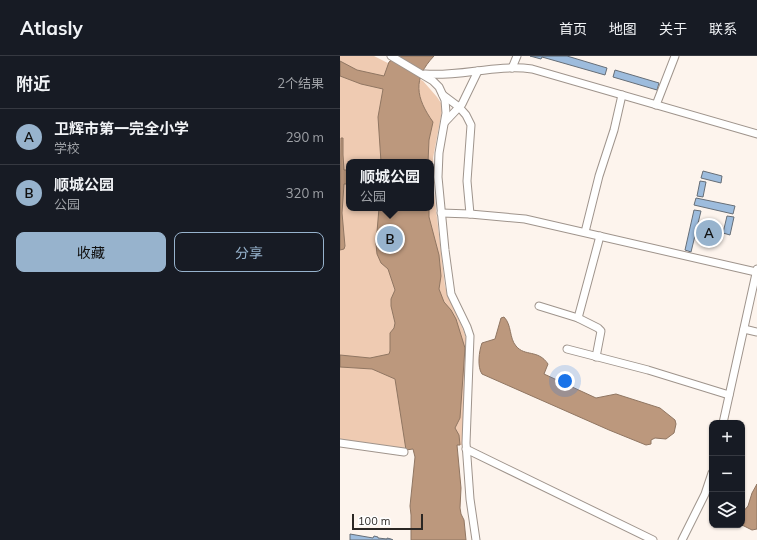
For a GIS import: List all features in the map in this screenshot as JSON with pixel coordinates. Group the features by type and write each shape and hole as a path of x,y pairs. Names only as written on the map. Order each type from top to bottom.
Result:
{"street":[{"path":"392,56 423,73 433,81 443,95 446,104 438,177 446,263 452,294 470,336 466,449 470,499 476,540"},
{"path":"512,68 518,56"},
{"path":"656,105 675,56"},
{"path":"423,73 443,74 512,68 532,69 757,134"},
{"path":"444,124 459,107 468,93 478,71"},
{"path":"443,95 466,114 471,125 467,181 470,214"},
{"path":"585,232 599,176 614,130 622,95"},
{"path":"441,213 525,219 757,270 724,420"},
{"path":"578,318 600,236"},
{"path":"539,306 578,318 598,328 601,331 596,357"},
{"path":"744,329 757,332"},
{"path":"567,349 648,370 729,395"},
{"path":"340,443 404,452"},
{"path":"466,449 654,540"},
{"path":"682,540 706,494 709,484"}],"shaded area":[{"path":"340,56 374,56 423,81 441,103 442,111 433,159 346,159 346,211 434,211 434,192 445,286 468,345 462,445 403,448 340,439"},
{"path":"397,56 434,56 422,73 419,89 423,105 433,122 429,140 428,159 381,159 378,117 383,89 361,84 340,76 340,61 357,70 384,76 389,62"},
{"path":"341,138 343,138 344,170 346,170 346,184 344,184 342,213 345,246 344,249 340,250"},
{"path":"379,211 429,211 429,217 439,255 441,276 439,289 444,302 456,319 465,348 460,418 455,428 459,435 460,445 457,445 461,488 460,508 464,520 466,540 411,540 410,506 415,457 413,449 406,450 395,379 372,369 340,367 340,355 370,358 389,354 390,351 390,333 394,328 395,323 391,299 395,290 388,269 381,263 377,254 376,244"},
{"path":"504,317 507,320 512,339 516,346 523,351 540,356 548,364 544,374 596,398 616,394 660,408 675,420 676,424 674,433 666,439 655,438 651,440 651,444 646,445 482,374 479,367 479,359 482,343 495,339 501,318"},
{"path":"757,484 757,529 752,530 745,526 745,510 748,506 752,493"}],"building":[{"path":"530,56 567,56 607,68 605,75 542,57 541,59"},
{"path":"615,70 659,83 657,90 613,77"},
{"path":"703,171 722,176 721,183 701,178"},
{"path":"700,181 706,182 703,197 697,196"},
{"path":"696,198 735,206 733,214 694,205"},
{"path":"694,210 701,211 691,252 685,250"},
{"path":"727,216 734,217 730,235 723,233"},
{"path":"350,534 373,538 374,536 393,540 350,540"}],"place":[{"name":"卫辉市第一完全小学","path":"709,233"},
{"name":"顺城公园","path":"390,239"}]}
